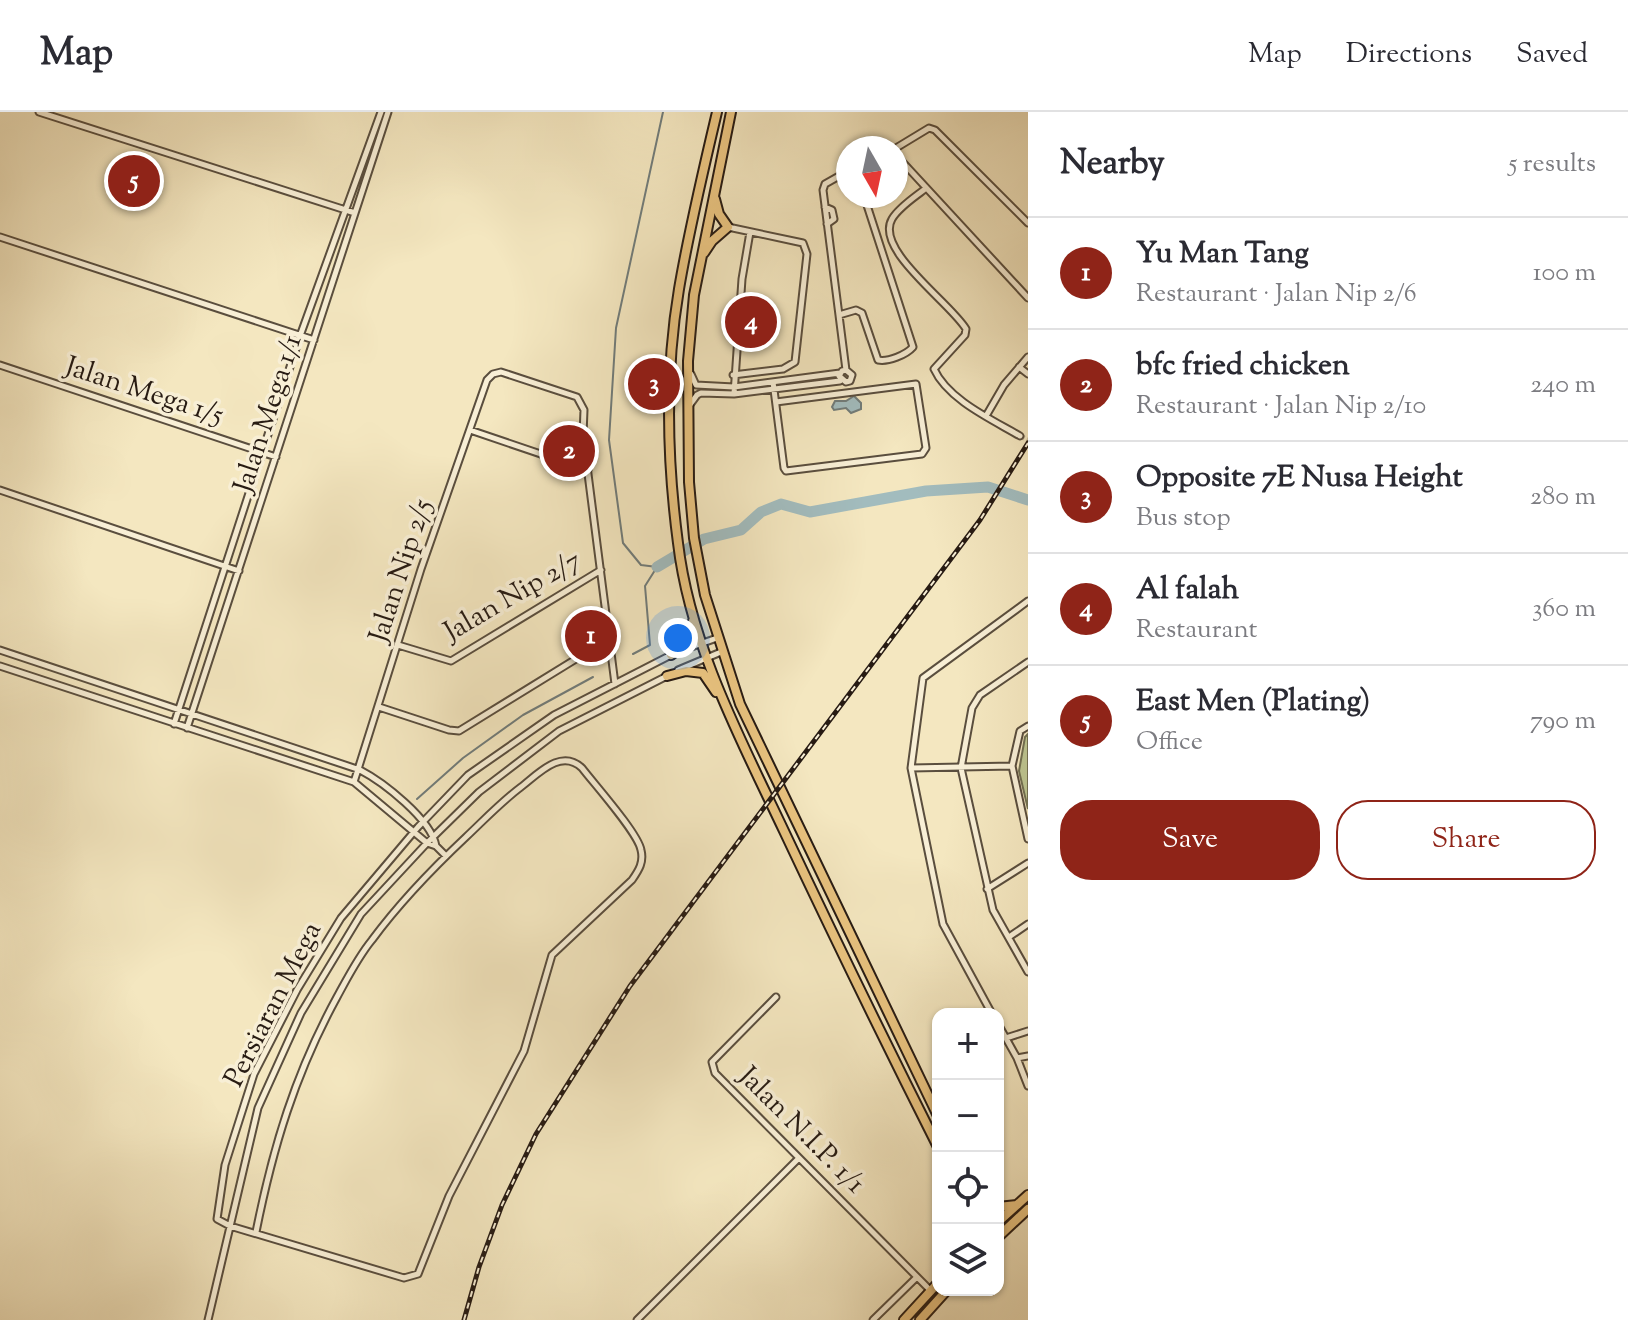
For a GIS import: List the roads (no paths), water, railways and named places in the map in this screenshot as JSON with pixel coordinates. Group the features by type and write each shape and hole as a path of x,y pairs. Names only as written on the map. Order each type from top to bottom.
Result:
{"main road":[{"path":"717,112 678,291 671,362 672,472 680,558 689,599 727,709 843,956 932,1135"},
{"path":"731,112 694,295 688,361 689,482 695,549 721,652 740,704 932,1104"},
{"path":"701,257 712,241 728,227 719,214 714,195"},
{"path":"671,655 685,644 693,632 689,599"},
{"path":"667,676 686,671 703,673 727,709"},
{"path":"1004,1217 1028,1195"},
{"path":"1004,1206 1018,1205"},
{"path":"1004,1231 1028,1209"},
{"path":"904,1320 932,1289"},
{"path":"920,1320 942,1296"}],"street":[{"path":"39,112 355,213"},
{"path":"174,724 300,336 381,112"},
{"name":"Jalan Mega 1/1","path":"187,728 388,112"},
{"path":"908,141 929,128 935,130 1028,223"},
{"path":"908,169 1028,298"},
{"path":"836,178 825,184 823,190 825,207 832,210 834,219 827,224 839,315 841,381"},
{"path":"925,189 893,217 889,227 898,255 966,329 965,335 934,369 938,377 971,409 1020,436"},
{"path":"839,315 856,310 862,313 878,360 908,352 913,347 868,208"},
{"path":"728,227 803,243 806,248 795,362 783,369 733,375"},
{"path":"734,391 742,279 750,232"},
{"path":"0,237 314,340"},
{"path":"986,416 1028,357"},
{"path":"688,361 696,385 734,391"},
{"name":"Jalan Mega 1/5","path":"0,365 276,457"},
{"path":"1019,367 1028,374"},
{"path":"688,409 691,401 701,393 848,382 852,377 850,371 774,386"},
{"name":"Jalan Nip 2/5","path":"354,782 421,569 487,380 501,372 577,397 584,410 583,435 588,470"},
{"path":"774,386 776,402 786,471 925,452 917,386 913,383 776,402"},
{"path":"470,430 588,470 615,684"},
{"path":"0,490 239,571"},
{"name":"Jalan Nip 2/7","path":"398,645 451,661 601,570"},
{"path":"989,1008 943,924 911,768 923,678 1028,601"},
{"path":"379,707 459,731 610,638"},
{"name":"Persiaran Mega","path":"717,638 671,655 554,715 468,775 415,831 341,918 297,990 254,1074 225,1165 217,1219 230,1226 258,1108 301,1013 361,914 479,792 559,731 721,652"},
{"path":"0,650 360,770 374,777 424,821 434,836 436,846"},
{"path":"1028,662 980,695 972,708 961,768 993,910 1028,972"},
{"path":"0,666 354,782 446,856"},
{"path":"1028,726 1020,731 1012,766 1028,839"},
{"path":"208,1320 230,1226 404,1278 418,1274 449,1196 524,1051 552,955 632,880 642,860 638,842 582,768 571,760 548,766 512,794 446,856 403,901 371,941 313,1042 291,1097 256,1232"},
{"path":"911,768 1012,766"},
{"path":"987,889 1028,863"},
{"path":"1009,937 1028,924"},
{"name":"Jalan N.I.P. 1/1","path":"776,997 712,1062 713,1068 917,1277 932,1286"},
{"path":"1006,1038 1028,1031"},
{"path":"1004,1034 1028,1086"},
{"path":"1017,1058 1028,1056"},
{"path":"637,1320 799,1158"},
{"path":"873,1320 917,1277"}],"water":[{"path":"854,396 861,403 861,409 851,413 846,408 834,410 832,407 835,401 846,401"}],"waterway":[{"path":"633,654 650,645 645,586 657,567 641,565 623,543 609,440 616,328 663,112"},
{"path":"657,567 704,539 741,530 761,512 781,504 810,512 926,491 988,487 1028,500"},
{"path":"417,799 463,758 523,715 593,677"}],"tunnel":[{"path":"1020,436 1028,440"}],"railway":[{"path":"464,1320 502,1205 536,1134 630,986 980,520 1028,443"}],"place":[{"name":"East Men (Plating)","path":"134,181"},
{"name":"Al falah","path":"751,322"},
{"name":"Opposite 7E Nusa Height","path":"654,384"},
{"name":"bfc fried chicken","path":"569,451"},
{"name":"Yu Man Tang","path":"591,636"}]}
